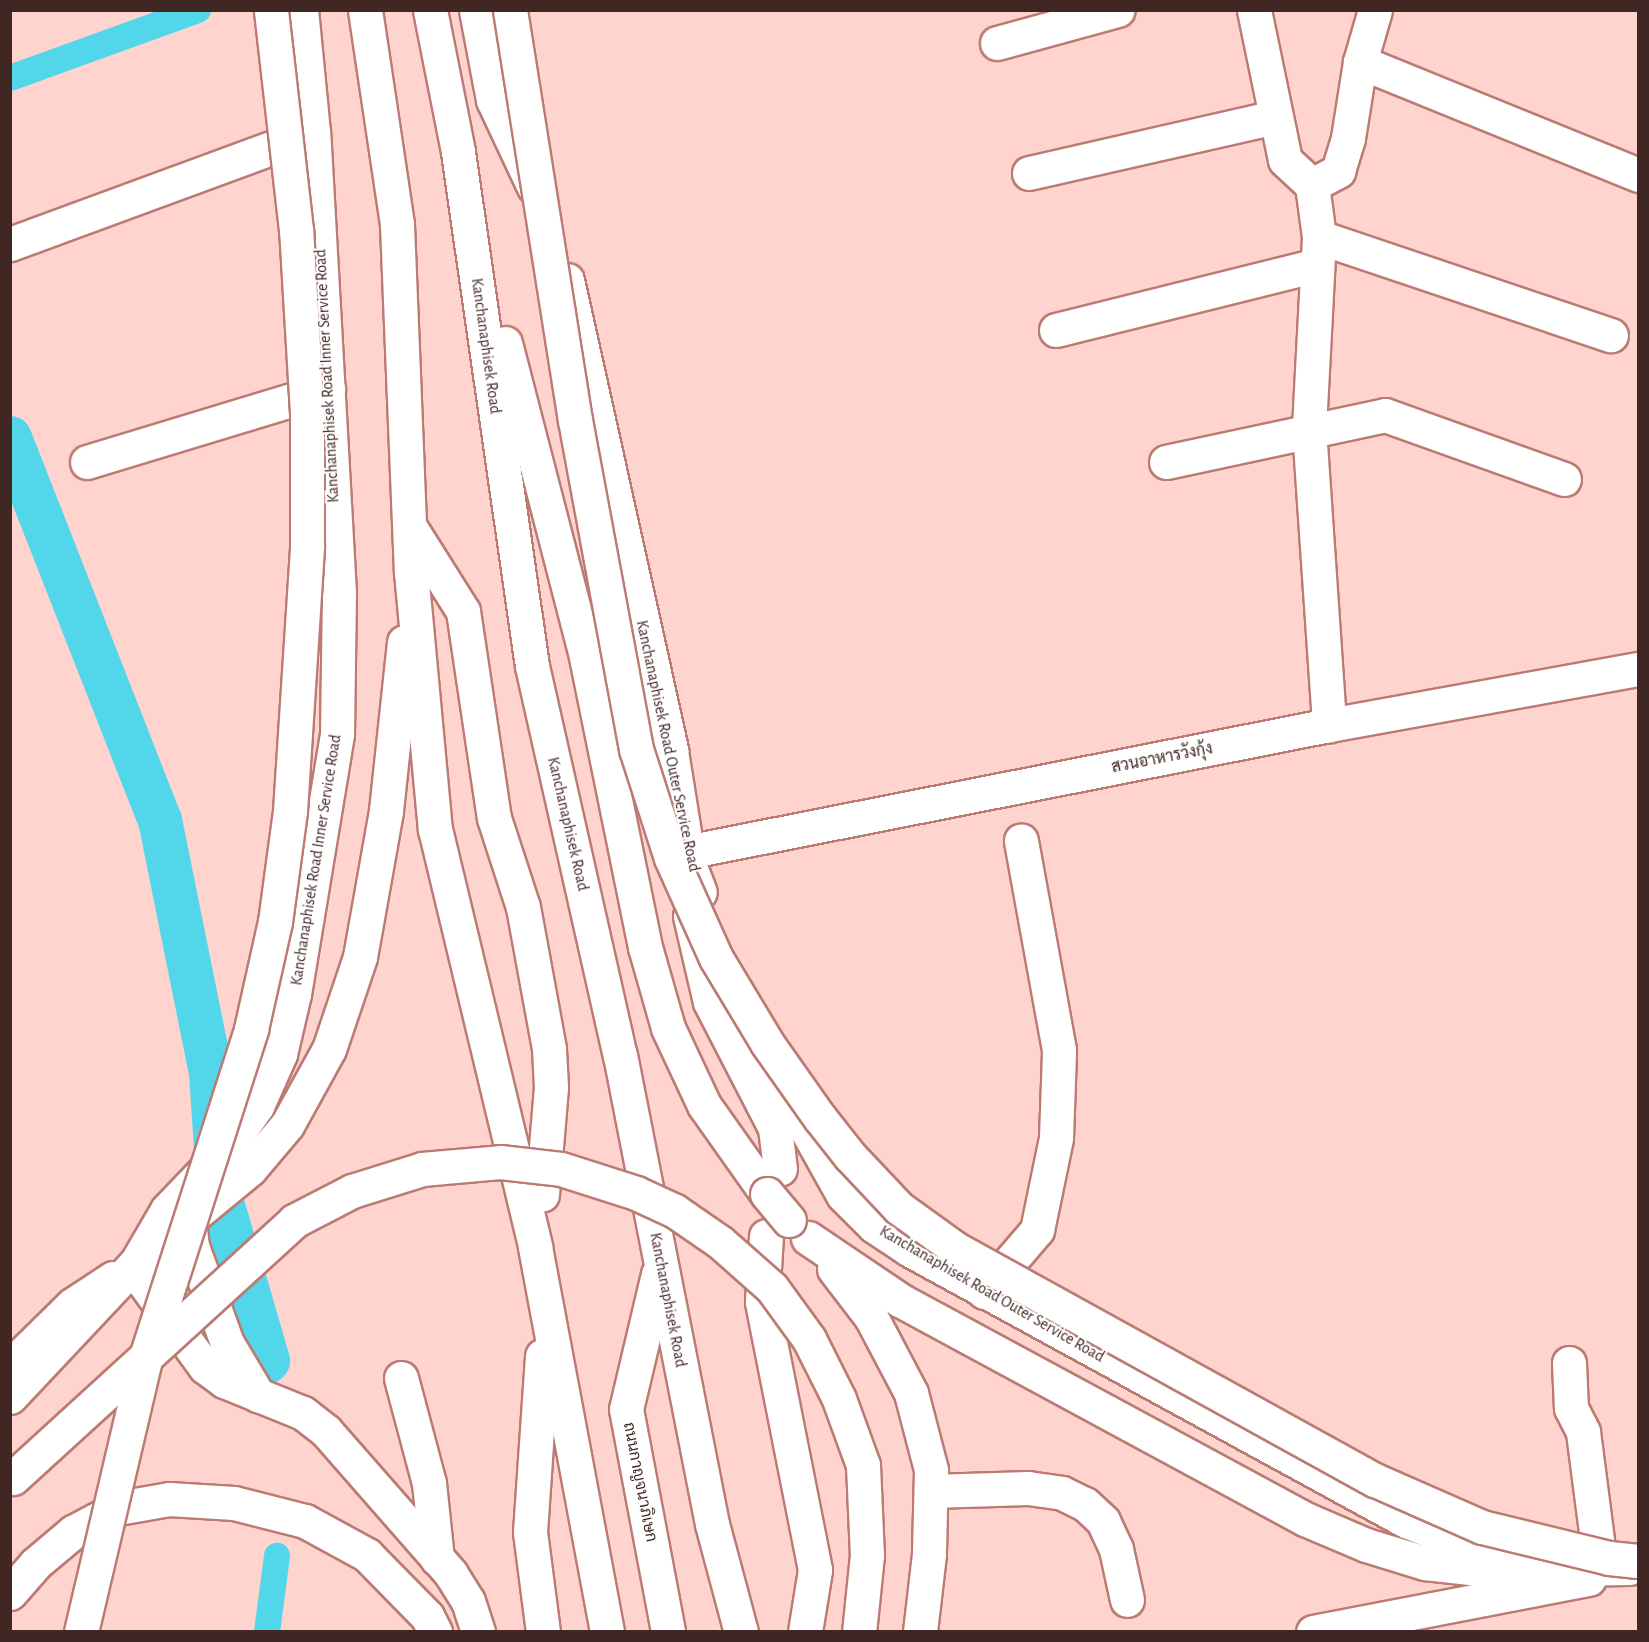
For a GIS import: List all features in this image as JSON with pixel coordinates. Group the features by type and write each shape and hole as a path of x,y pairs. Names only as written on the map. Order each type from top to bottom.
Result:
{"main road":[{"path":"81,1632 144,1364 251,1029 275,922 291,811 306,557 308,413 296,230 270,10"},
{"name":"Kanchanaphisek Road Inner Service Road","path":"185,1213 257,1106 280,1054 294,994 337,734 339,593 313,132 301,10"},
{"path":"365,10 397,225 411,572 435,829 536,1247 545,1310 608,1632"},
{"name":"Kanchanaphisek Road","path":"430,10 458,152 532,666 620,1055 712,1524 741,1632"},
{"name":"Kanchanaphisek Road Outer Service Road","path":"476,10 493,100 557,236 671,751 687,858 768,1059 843,1195 874,1226 984,1292 1406,1521 1456,1541 1508,1552 1638,1556"},
{"path":"510,10 575,420 636,749 664,837 694,911 741,1001 800,1091 850,1156 899,1208 991,1270 1428,1506 1482,1527 1545,1544 1638,1561"},
{"path":"997,43 1118,10"},
{"path":"1254,10 1285,160 1312,185 1318,251 1309,429 1329,725"},
{"path":"1312,185 1338,171 1348,138 1360,62 1375,10"},
{"path":"1360,62 1638,175"},
{"path":"1029,173 1276,117"},
{"path":"10,244 313,132"},
{"path":"458,152 586,657 645,947 668,1028 704,1105 774,1182"},
{"path":"1056,330 1318,251 1611,335"},
{"path":"87,462 328,389"},
{"path":"1166,462 1309,429 1385,415 1564,479"},
{"path":"409,526 463,611 494,818 523,907 549,1049 550,1121 536,1247"},
{"path":"10,1397 185,1213 250,1169 287,1125 329,1049 360,957 386,810 411,572"},
{"name":"สวนอาหารวังกุ้ง","path":"687,858 1329,725 1638,669"},
{"path":"984,1292 1037,1230 1056,1138 1059,1050 1021,840"},
{"path":"687,858 691,930 710,1002 775,1128 774,1182 787,1231 871,1317 897,1362 911,1393 931,1470 921,1632"},
{"path":"12,1479 294,1221 352,1191 422,1169 500,1162 561,1168 636,1193 675,1211 711,1235 772,1288 809,1339 839,1399 863,1465 867,1555 859,1632"},
{"path":"185,1213 192,1246 227,1343 258,1395"},
{"path":"787,1231 900,1300 1305,1519 1366,1545 1425,1563 1486,1570 1638,1569"},
{"path":"787,1231 762,1302 815,1570 805,1632"},
{"path":"10,1366 72,1305 136,1263"},
{"path":"136,1263 142,1280 190,1351 224,1381 303,1413 326,1431 437,1558 468,1601 478,1632"},
{"name":"ถนนกาญจนาภิเษก","path":"661,1264 626,1409 668,1632"},
{"path":"543,1632 530,1532 545,1310"},
{"path":"1569,1363 1571,1408 1584,1432 1599,1556"},
{"path":"401,1378 429,1483 437,1558"},
{"path":"931,1491 1028,1488 1062,1493 1085,1504 1103,1521 1112,1540 1127,1600"},
{"path":"10,1593 35,1564 73,1532 118,1508 169,1498 234,1503 305,1521 367,1555 427,1616 435,1632"},
{"path":"1313,1632 1519,1590 1638,1569"}],"waterway":[{"path":"10,78 198,10"},
{"path":"10,438 160,820 211,1073 219,1192 268,1361"},
{"path":"267,1632 277,1556"}]}
